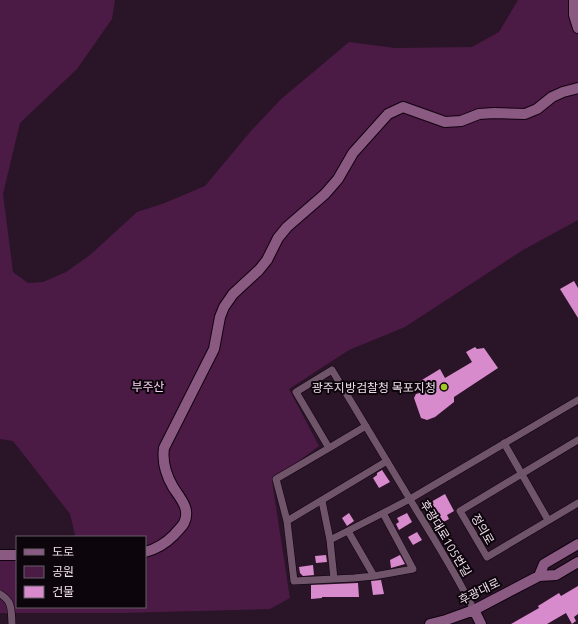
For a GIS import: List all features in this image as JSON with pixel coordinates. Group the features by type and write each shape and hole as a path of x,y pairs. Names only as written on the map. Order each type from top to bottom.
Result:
{"street":[{"path":"574,0 574,15 578,28"},
{"path":"146,552 155,550 167,543 184,524 187,512 183,500 173,486 165,467 163,458 164,448 214,348 220,317 224,307 233,294 259,270 267,260 278,238 287,227 325,194 338,179 353,153 388,114 404,107 445,122 461,121 480,114 525,114 537,109 552,97 578,88"},
{"name":"후광대로105번길","path":"329,448 296,392 332,370 459,581 474,610"},
{"path":"410,499 578,400"},
{"path":"366,426 276,479 287,521 294,581 374,576 413,569 383,514"},
{"name":"정의로","path":"578,440 460,511 487,557 578,503"},
{"path":"504,443 548,520"},
{"path":"287,521 387,461"},
{"name":"후광대로105번길","path":"330,540 410,499"},
{"path":"322,500 330,540 334,579"},
{"path":"348,531 374,576"},
{"name":"후광대로","path":"538,576 544,564 578,544"},
{"path":"0,555 16,555"},
{"name":"후광대로","path":"430,624 474,610 538,576 556,575 578,562"},
{"path":"0,594 6,597 10,606 12,624"},
{"path":"474,610 481,624"}],"green space":[{"name":"부주산","path":"0,0 115,0 112,19 77,69 20,123 3,194 13,272 28,283 43,282 66,272 90,255 137,212 162,204 205,186 250,132 280,100 349,42 395,48 472,47 499,32 518,0 578,0 578,220 523,250 405,327 349,350 289,389 319,446 272,481 290,598 270,609 123,613 0,613 0,561 16,561 16,608 146,608 146,536 74,536 75,535 70,514 13,441 0,439"}],"building":[{"path":"574,281 578,288 578,318 560,289"},
{"name":"광주지방검찰청 목포지청","path":"475,347 477,349 484,348 498,368 454,397 454,402 435,417 427,420 421,418 414,398 416,394 423,392 417,383 440,369 445,378 472,362 466,352"},
{"path":"382,470 390,482 379,488 373,478"},
{"path":"445,494 454,511 447,515 449,519 438,525 428,508 431,502"},
{"path":"349,513 354,521 347,526 342,518"},
{"path":"407,513 412,522 399,530 396,524 399,522 397,518"},
{"path":"417,532 422,540 413,545 408,537"},
{"path":"326,555 327,562 316,563 315,556"},
{"path":"400,555 405,564 391,568 390,560"},
{"path":"313,565 314,575 303,576 300,573 299,567"},
{"path":"381,580 384,594 373,595 371,581"},
{"path":"358,583 359,597 322,597 311,599 311,585"},
{"path":"578,586 578,614 574,617 576,621 572,624 566,613 547,624 511,624 539,608 538,606 559,593 561,596"}],"place":[{"name":"광주지방검찰청 목포지청","path":"444,387"}]}
